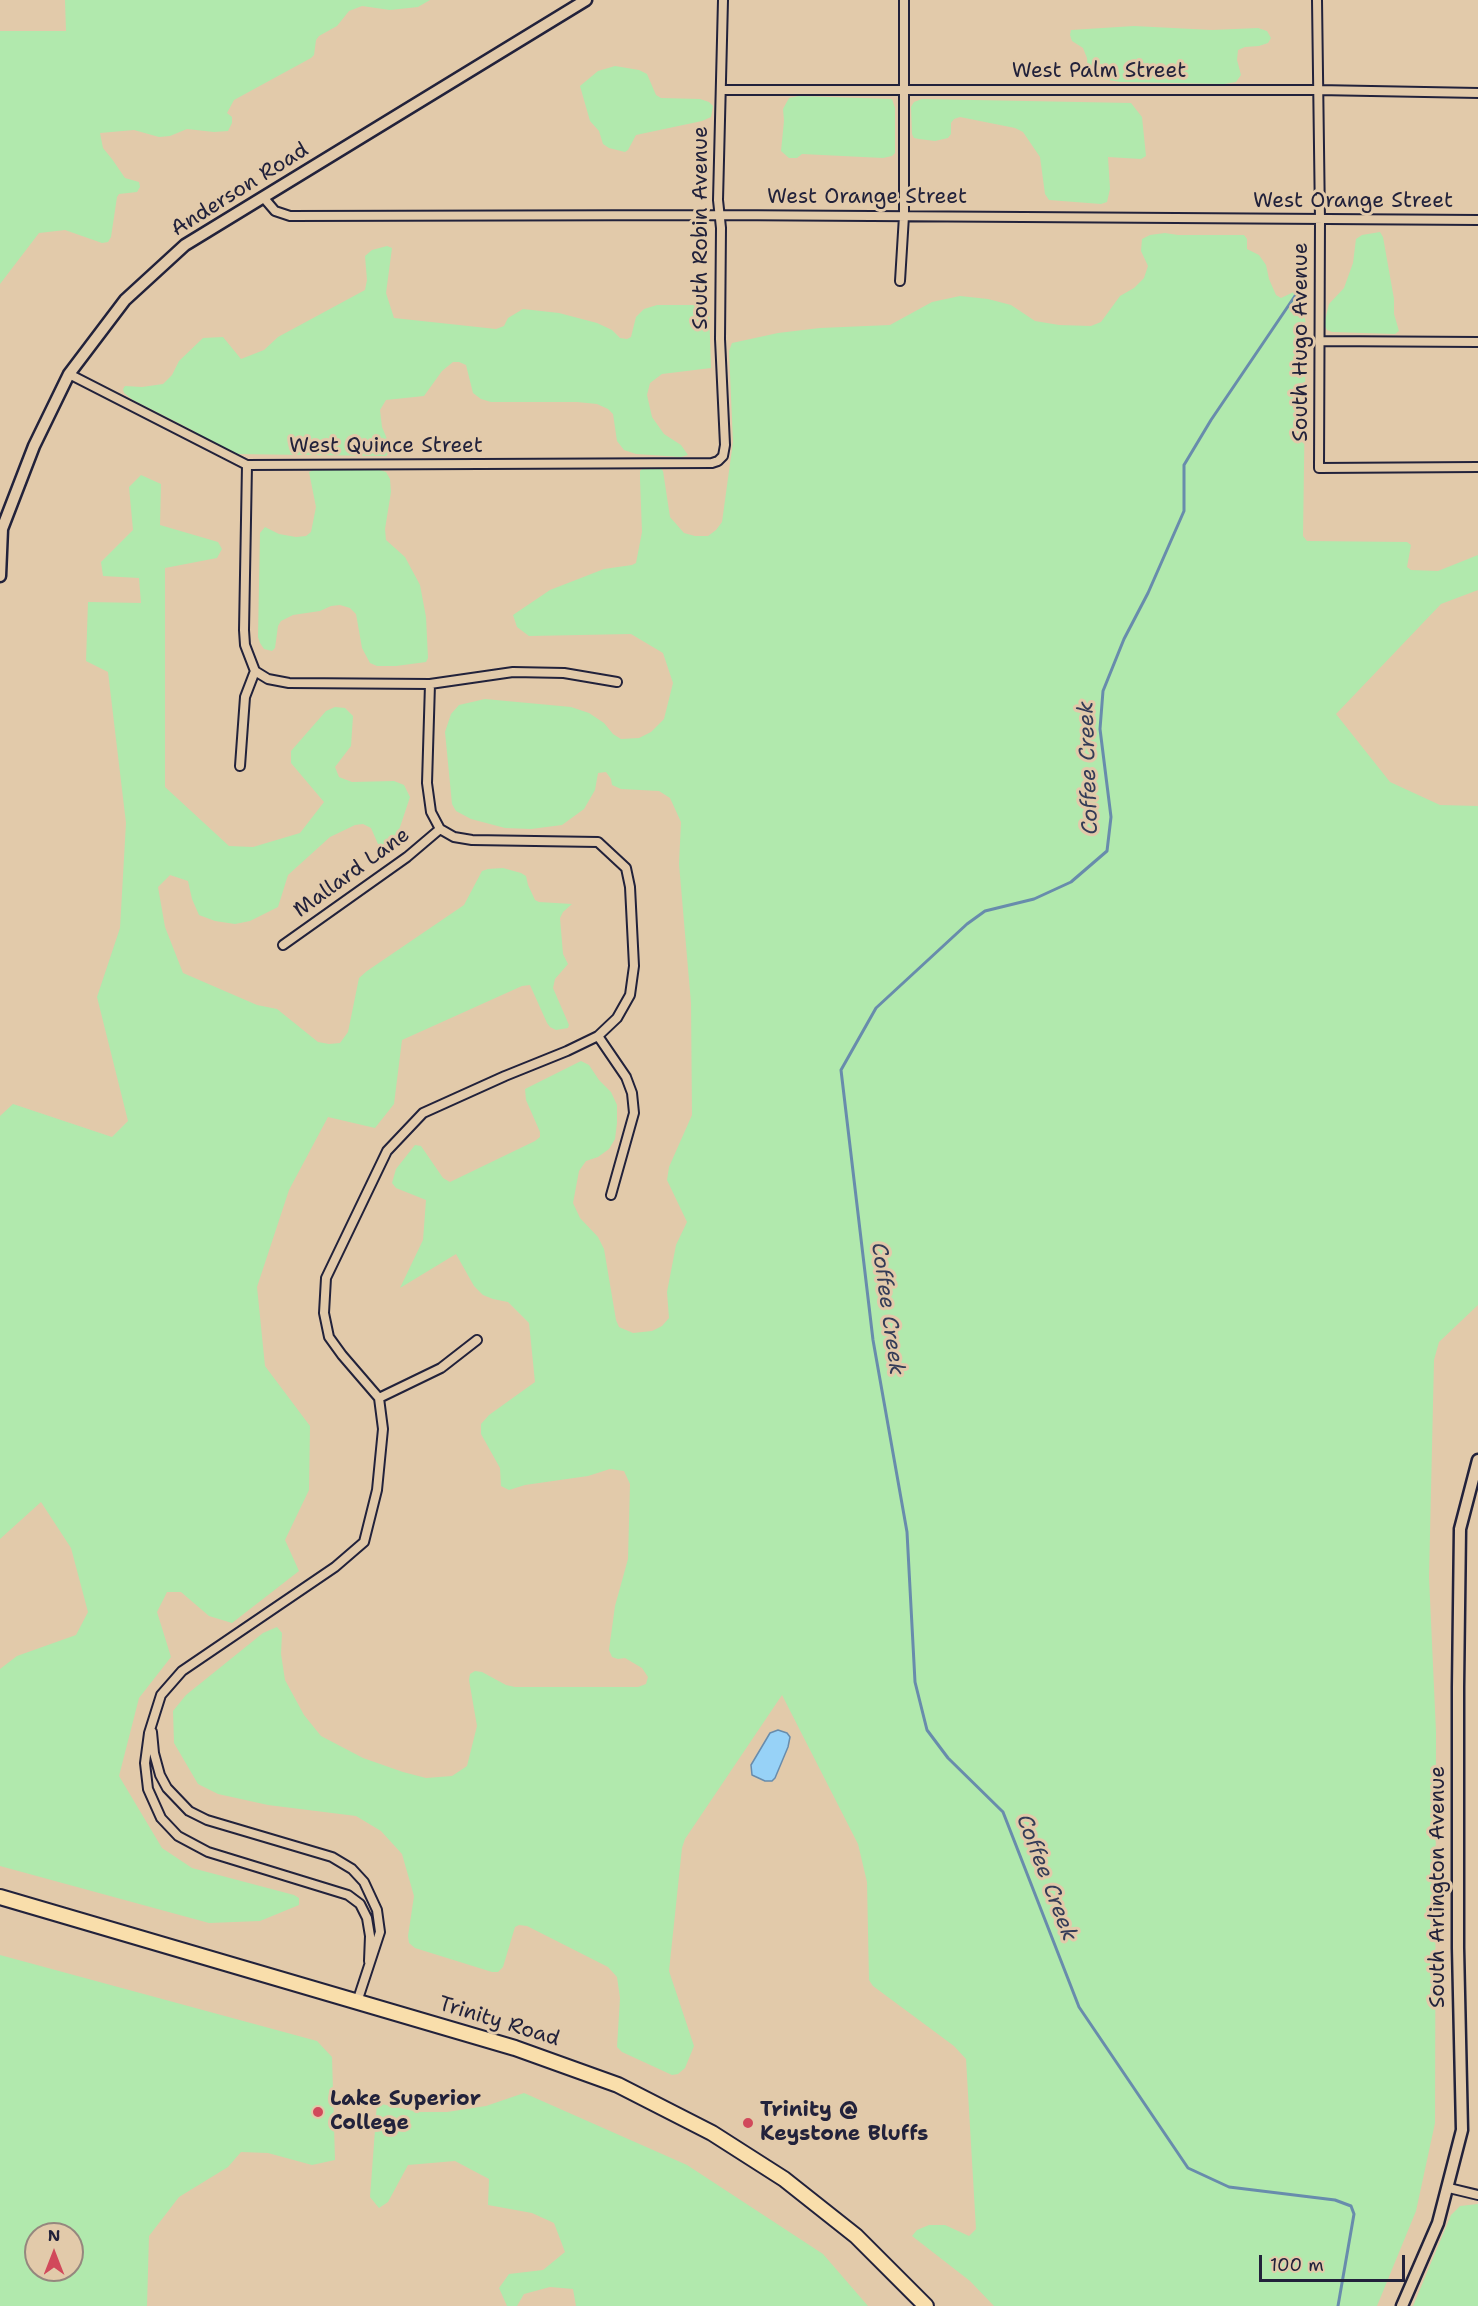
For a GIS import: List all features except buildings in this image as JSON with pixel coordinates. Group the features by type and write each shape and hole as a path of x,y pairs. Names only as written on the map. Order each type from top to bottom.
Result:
{"highway":[{"name":"Trinity Road","path":"0,1898 555,2061 618,2085 681,2116 737,2148 807,2197 877,2256 926,2306"}],"street":[{"name":"Anderson Road","path":"0,576 2,529 34,446 69,374 125,300 185,245 586,0"},
{"name":"South Robin Avenue","path":"723,0 718,200 720,339 725,445 723,456"},
{"path":"900,280 904,216 904,0"},
{"name":"South Hugo Avenue","path":"1317,0 1320,220 1319,468 1478,467"},
{"name":"West Palm Street","path":"721,90 1318,90 1478,93"},
{"name":"West Orange Street","path":"263,197 274,211 290,216 720,215 1478,220"},
{"path":"1320,340 1478,342"},
{"name":"West Quince Street","path":"69,374 247,465 712,463 723,456"},
{"path":"247,465 245,645 255,671 268,679 290,683 430,684 513,672 564,673 616,682"},
{"path":"240,766 245,697 255,671"},
{"path":"369,1961 370,1936 367,1918 360,1905 348,1895 197,1848 177,1836 155,1807 147,1781 146,1752 161,1695 182,1671 335,1567 364,1542 377,1490 383,1429 379,1398 329,1337 324,1313 326,1278 387,1151 423,1113 598,1036 617,1017 630,995 634,966 630,887 626,868 598,842 472,840 454,837 440,829 431,812 427,783 430,684"},
{"name":"Mallard Lane","path":"283,945 407,857 440,829"},
{"path":"598,1036 626,1077 632,1092 634,1113 611,1195"},
{"path":"379,1398 441,1368 477,1340"},
{"name":"South Arlington Avenue","path":"1402,2306 1438,2223 1462,2130 1458,1948 1460,1529 1478,1460"},
{"path":"153,1719 154,1753 160,1774 167,1788 189,1811 207,1820 332,1857 344,1863 358,1875 374,1900 380,1924 380,1939 369,1961 357,2002"},
{"path":"1449,2187 1478,2195"}],"green space":[{"path":"65,0 430,0 418,7 390,10 362,6 349,11 337,26 319,36 311,58 234,100 227,113 232,117 228,131 187,129 170,136 159,137 134,130 100,133 103,148 125,178 139,182 140,187 137,192 119,194 117,197 111,237 108,242 102,243 65,230 39,233 0,284 0,31 66,31"},
{"path":"1134,26 1212,30 1258,28 1267,31 1271,38 1268,43 1238,50 1237,60 1241,75 1236,82 1224,84 1120,82 1092,77 1088,72 1087,58 1083,48 1072,41 1071,30"},
{"path":"615,66 639,70 647,74 656,95 661,98 700,99 709,102 713,106 711,117 636,135 625,152 609,148 603,144 599,131 590,121 580,86 598,71"},
{"path":"799,96 892,99 895,108 895,153 883,158 802,154 797,158 789,158 781,151 783,109 789,98"},
{"path":"922,99 1131,103 1142,117 1146,156 1141,159 1108,157 1110,189 1107,202 1101,204 1049,200 1045,194 1040,157 1023,132 1015,128 960,117 951,123 951,134 948,138 935,141 914,138 911,107 914,102"},
{"path":"1380,232 1383,237 1394,299 1394,314 1399,331 1395,334 1327,330 1324,325 1329,304 1344,288 1353,263 1356,239 1362,235"},
{"path":"1165,233 1244,235 1247,239 1247,249 1259,255 1266,265 1276,295 1281,298 1298,290 1301,292 1306,326 1303,536 1307,541 1407,542 1411,545 1407,567 1411,570 1438,571 1478,555 1478,590 1441,604 1336,714 1390,782 1440,805 1478,806 1478,1305 1439,1342 1434,1360 1429,1577 1436,1732 1435,2123 1416,2211 1377,2306 994,2306 970,2281 912,2236 917,2230 929,2225 945,2225 969,2236 976,2229 966,2059 954,2046 873,1986 869,1980 867,1882 858,1844 782,1695 685,1839 682,1848 669,1971 694,2046 685,2068 678,2074 672,2075 622,2052 617,2047 620,1998 617,1977 608,1967 527,1926 519,1925 515,1927 503,1967 498,1972 415,1948 409,1943 408,1936 414,1896 402,1854 381,1831 356,1816 268,1805 218,1794 198,1784 174,1743 173,1711 186,1695 263,1633 277,1627 282,1633 281,1654 285,1680 304,1715 321,1736 363,1758 426,1778 452,1776 467,1766 477,1726 469,1680 470,1674 475,1671 515,1687 638,1687 646,1684 648,1677 642,1668 625,1658 612,1657 609,1650 615,1606 628,1559 630,1484 624,1471 610,1469 588,1476 525,1485 509,1490 501,1486 500,1468 481,1434 481,1424 489,1415 535,1382 529,1323 508,1302 483,1295 474,1286 456,1254 400,1288 423,1240 426,1200 396,1188 392,1183 396,1169 415,1145 421,1146 443,1178 450,1182 535,1141 540,1137 540,1132 526,1100 525,1089 581,1061 589,1065 611,1092 617,1105 617,1123 615,1139 609,1149 598,1157 586,1161 579,1171 573,1203 580,1218 598,1237 604,1249 619,1327 633,1333 652,1331 662,1326 669,1318 667,1292 676,1245 687,1222 667,1180 669,1167 692,1115 691,1003 679,864 681,822 670,798 659,791 621,789 612,785 606,772 598,773 595,790 584,809 562,825 531,829 505,828 471,819 456,811 452,804 445,732 451,714 459,705 485,699 571,707 589,713 621,739 639,738 651,732 664,719 673,683 663,653 631,634 529,636 517,627 513,615 550,590 604,569 636,563 642,532 640,471 643,468 660,468 663,471 670,517 684,533 708,536 716,530 722,522 733,442 729,351 732,343 778,333 820,328 890,325 932,302 960,296 988,299 1011,305 1035,321 1059,325 1091,326 1101,322 1120,296 1134,288 1144,278 1148,266 1141,251 1142,239 1150,235"},
{"path":"387,246 392,248 386,293 394,318 496,329 504,326 508,318 523,309 559,313 597,323 612,330 620,338 627,339 631,337 636,317 644,309 657,305 700,305 709,309 711,368 662,374 650,383 647,395 652,417 664,434 681,445 688,455 681,457 636,454 624,450 617,441 613,414 597,404 491,402 481,399 473,393 466,365 459,362 453,362 442,371 424,396 386,400 380,410 382,427 390,446 390,452 386,456 233,454 124,393 125,386 142,387 163,384 172,375 179,361 203,338 223,337 241,359 264,350 278,337 365,290 367,280 365,256 372,250"},
{"path":"316,469 377,469 386,472 390,479 391,492 385,529 386,540 405,557 420,585 426,617 428,658 426,662 396,666 377,666 370,663 362,648 356,614 350,608 340,605 293,615 281,621 278,626 275,648 272,651 264,649 260,643 258,637 260,533 265,527 279,534 296,537 306,536 311,532 316,507 309,472"},
{"path":"141,475 161,484 160,525 218,542 222,549 217,558 165,568 165,787 229,846 253,847 300,833 324,802 291,763 291,751 326,711 335,707 345,708 353,716 351,746 335,767 339,777 352,782 394,781 404,785 410,797 398,833 392,843 383,846 378,844 371,828 363,824 355,825 330,837 288,875 278,907 250,921 235,924 215,921 199,915 188,881 170,875 158,887 165,927 183,973 257,1005 277,1009 318,1042 340,1043 348,1032 359,978 464,905 482,871 503,868 521,873 526,876 535,900 572,904 560,918 563,954 568,964 555,979 553,988 569,1025 568,1028 556,1030 550,1027 530,985 522,986 402,1040 394,1104 375,1128 328,1117 289,1190 257,1287 265,1366 310,1426 309,1490 285,1540 299,1571 232,1623 209,1616 181,1592 167,1592 157,1612 171,1657 139,1698 119,1776 162,1848 192,1868 299,1898 299,1905 260,1921 209,1923 0,1866 0,1669 17,1656 76,1635 88,1612 71,1548 41,1502 0,1539 0,1116 13,1104 112,1137 128,1121 97,997 120,928 126,823 108,672 86,661 88,602 141,603 139,578 103,576 101,562 133,530 129,487"},
{"path":"0,1955 317,2041 332,2057 335,2160 312,2165 268,2153 241,2152 228,2167 179,2197 149,2236 147,2306 0,2306"},
{"path":"524,2093 687,2165 823,2254 868,2306 576,2306 573,2289 550,2287 524,2294 517,2306 507,2306 499,2288 509,2274 543,2270 565,2252 554,2223 532,2213 488,2205 489,2179 455,2161 408,2165 388,2202 379,2208 370,2197 377,2103 418,2112 447,2112 486,2106"},
{"path":"1478,2204 1478,2306 1413,2306 1451,2215 1460,2206"}],"water":[{"path":"778,1730 787,1733 790,1737 788,1747 775,1778 772,1781 765,1781 752,1775 751,1765 770,1733"}],"waterway":[{"name":"Coffee Creek","path":"1297,293 1211,420 1184,465 1184,511 1148,593 1124,639 1103,691 1100,729 1111,817 1107,851 1071,882 1034,899 985,911 967,924 876,1008 841,1070 873,1340 907,1532 915,1682 927,1730 948,1758 1003,1812 1079,2007 1188,2168 1229,2187 1335,2200 1351,2206 1354,2214 1338,2306"}],"place":[{"name":"Lake Superior College","path":"318,2112"},
{"name":"Trinity @ Keystone Bluffs","path":"748,2123"}]}
